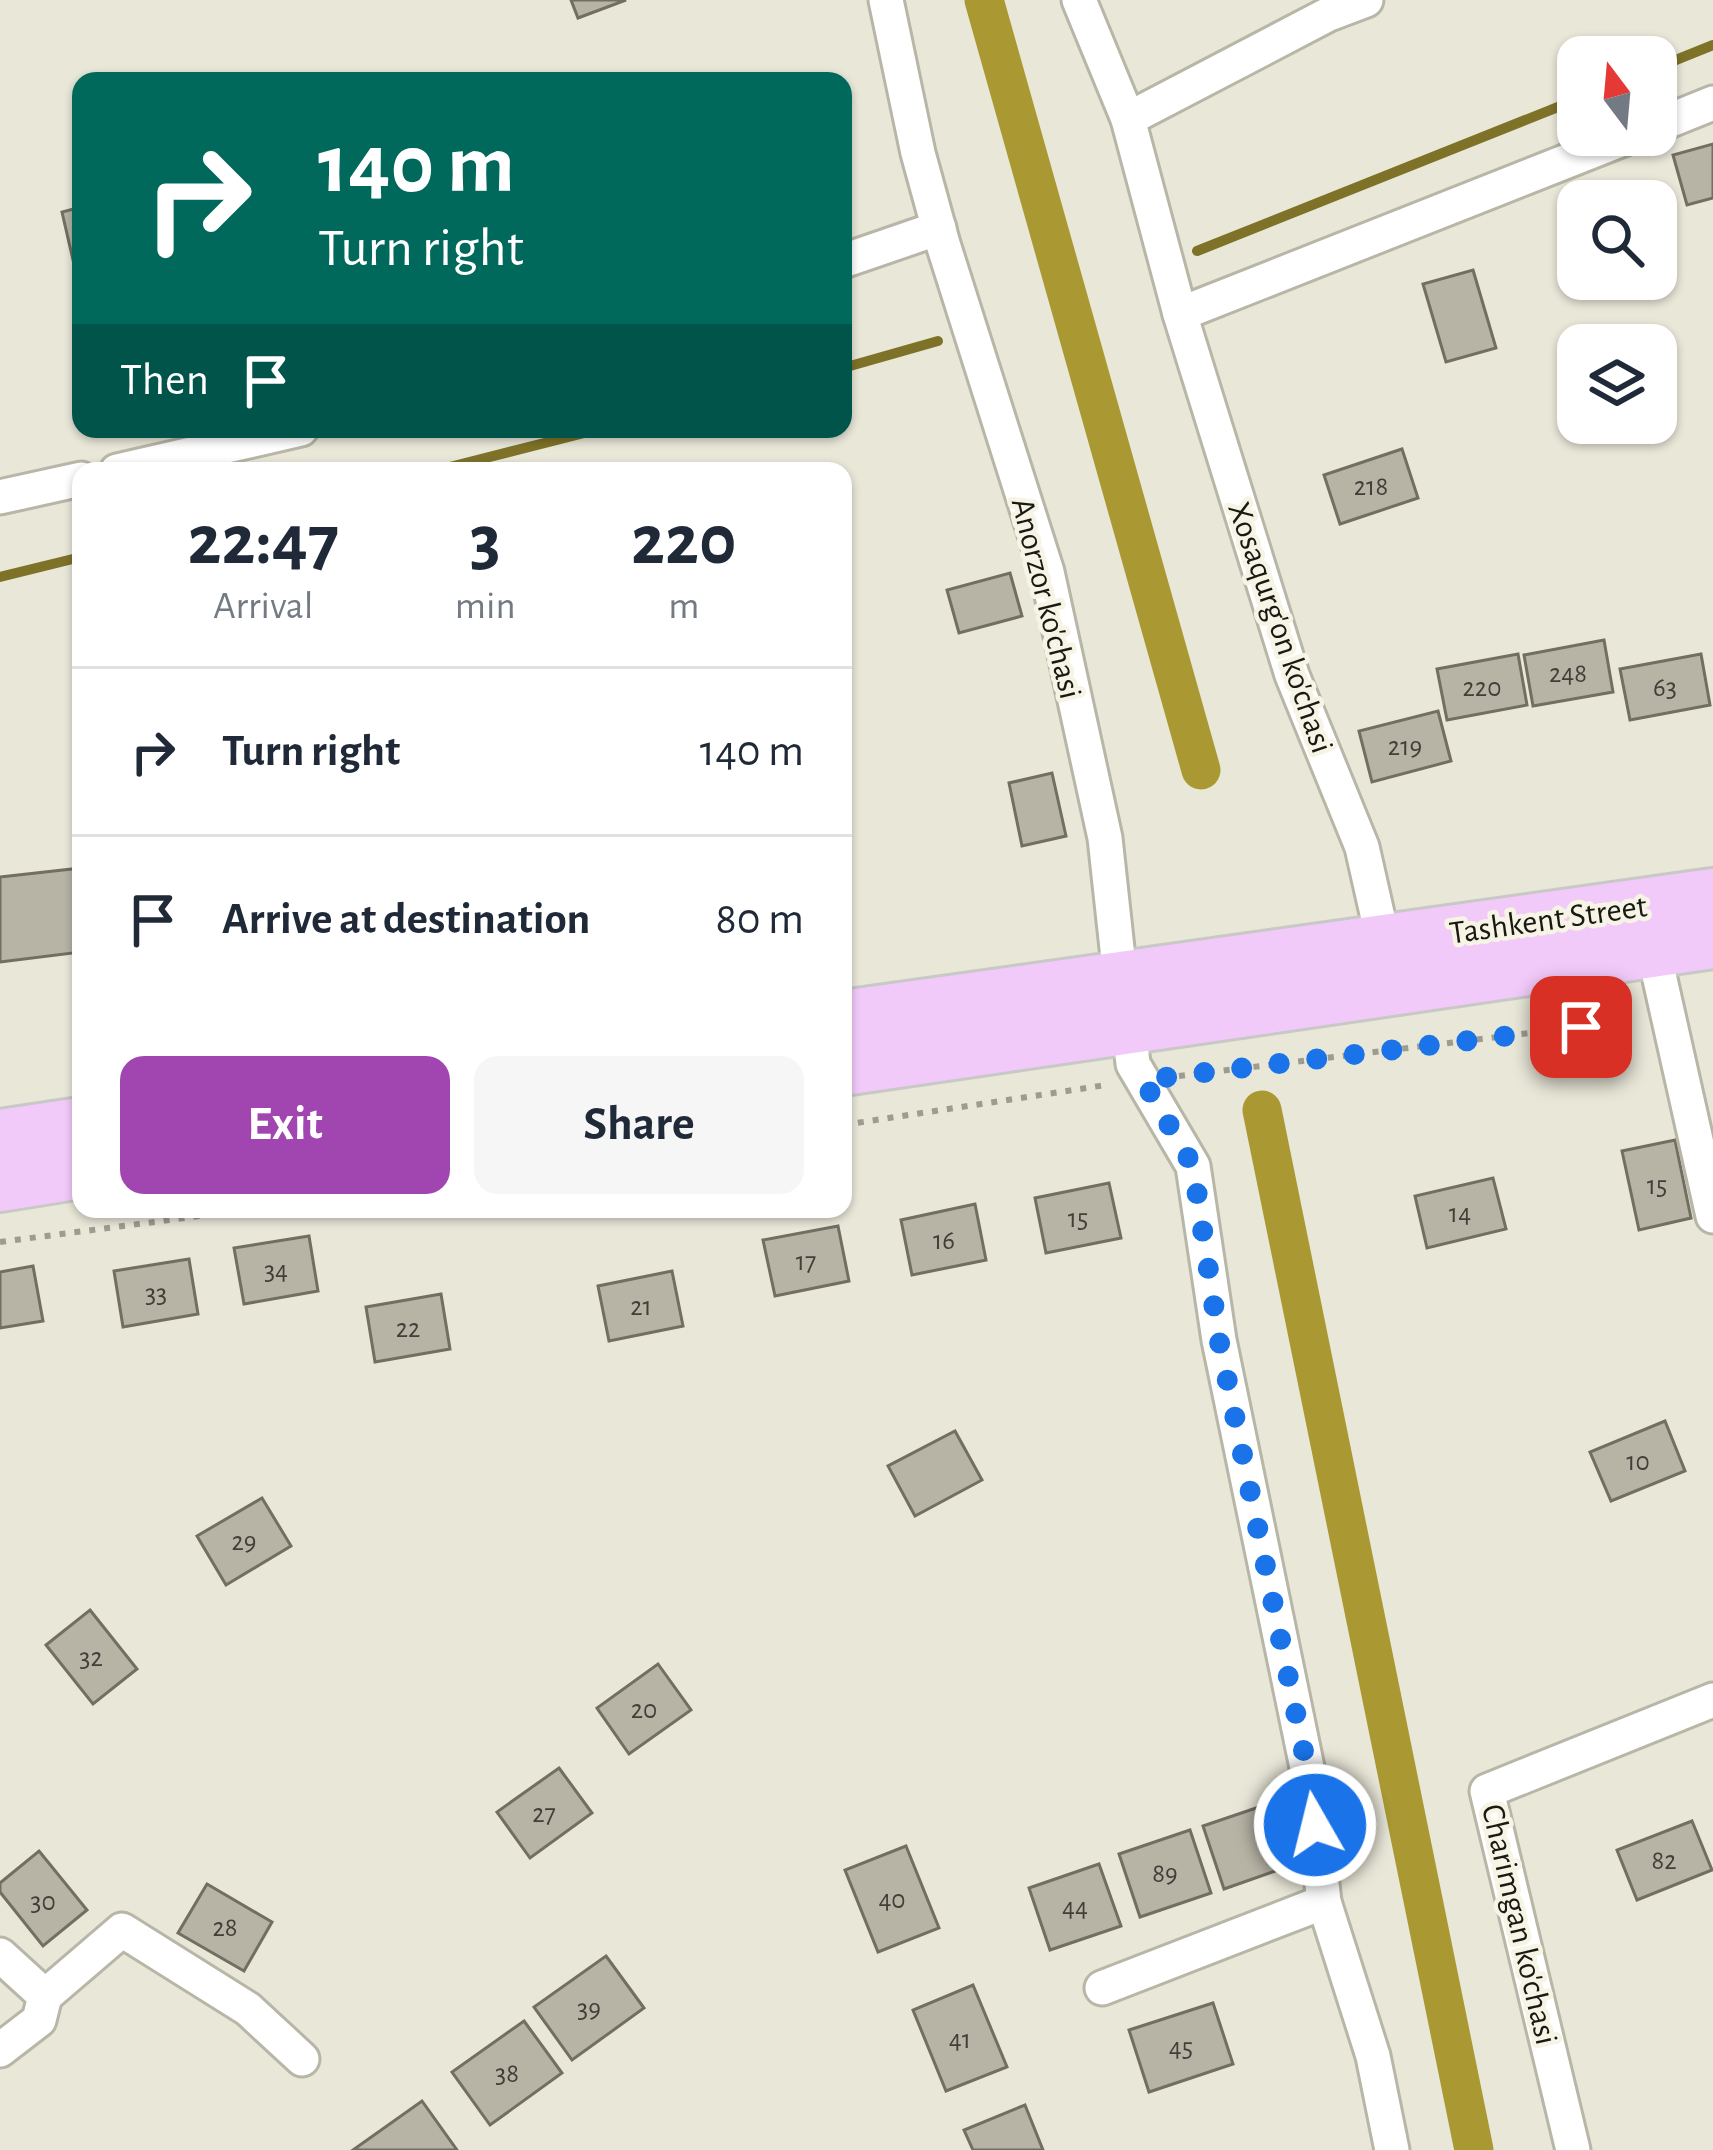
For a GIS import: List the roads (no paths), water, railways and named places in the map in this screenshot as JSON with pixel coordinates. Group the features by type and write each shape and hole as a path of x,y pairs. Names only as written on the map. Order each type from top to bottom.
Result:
{"highway":[{"name":"Tashkent Street","path":"1388,963 1713,896"},
{"name":"Tashkent Street","path":"1388,963 1713,941"},
{"path":"852,1017 1124,1001 1388,963"},
{"path":"852,1066 1124,1001"},
{"path":"0,1137 72,1127"},
{"path":"0,1184 72,1172"}],"street":[{"name":"Anorzor ko'chasi","path":"886,0 939,228 1047,572 1105,838 1133,1064 1193,1166 1219,1340 1311,1787 1324,1902 1373,2056 1392,2150"},
{"name":"Xosaqurg'on ko'chasi","path":"1079,0 1128,119 1180,314 1292,675 1362,847 1388,963"},
{"path":"1128,119 1329,14 1366,0"},
{"path":"1677,118 1713,104"},
{"path":"1180,314 1580,156"},
{"path":"852,258 939,228"},
{"path":"156,462 261,438"},
{"path":"0,496 72,481"},
{"path":"1653,948 1713,1216"},
{"name":"Charimgan ko'chasi","path":"1573,2150 1487,1791 1713,1700"},
{"path":"1102,1988 1324,1902"},
{"path":"0,2050 39,2020 45,1996 122,1930 248,2008 302,2059"},
{"path":"0,1955 45,1996"}],"waterway":[{"path":"984,0 1201,770"},
{"path":"1677,60 1713,45"},
{"path":"1197,251 1557,107"},
{"path":"852,365 938,341"},
{"path":"470,462 564,438"},
{"path":"0,577 72,559"},
{"path":"1262,1110 1474,2150"}]}
